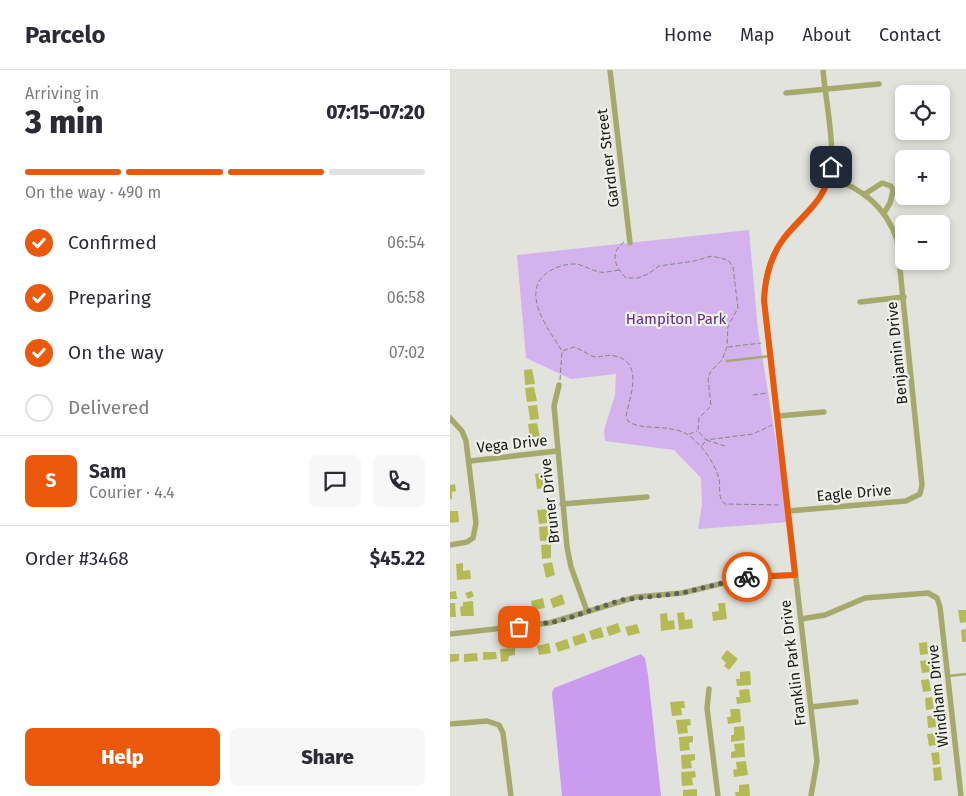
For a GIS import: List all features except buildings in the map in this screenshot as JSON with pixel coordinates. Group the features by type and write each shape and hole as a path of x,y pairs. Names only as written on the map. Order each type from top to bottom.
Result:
{"street":[{"name":"Gardner Street","path":"610,70 630,241"},
{"name":"Franklin Park Drive","path":"811,796 817,761 787,508 772,356 764,300 767,273 783,239 814,207 830,176 831,154 823,70"},
{"path":"786,93 879,84"},
{"name":"Benjamin Drive","path":"830,176 848,183 865,194 884,213 896,240 923,474 920,494"},
{"path":"865,194 882,183 891,186 893,191 892,197 884,213"},
{"path":"860,302 904,297"},
{"name":"Bruner Drive","path":"559,385 554,406 562,504 572,567 587,611"},
{"path":"778,416 824,412"},
{"path":"450,418 462,431 470,461 476,523 474,538 450,545"},
{"name":"Vega Drive","path":"470,461 557,451"},
{"name":"Eagle Drive","path":"787,508 906,501 920,494"},
{"path":"562,504 647,497"},
{"path":"450,634 549,623 629,599 682,593 736,579 795,575"},
{"name":"Windham Drive","path":"801,619 824,615 865,598 925,593 935,595 940,607 961,796"},
{"path":"709,690 707,708 718,796"},
{"path":"811,707 856,702"},
{"path":"450,724 487,721 499,725 504,733 511,796"}],"lane":[{"path":"727,362 772,356"},
{"path":"948,676 966,674"}],"path":[{"path":"630,241 621,245 615,253 619,270 626,278 630,279 648,274 659,266 694,261 712,256 728,260 734,267 738,308 726,334 727,347 721,363 711,371 708,378 711,406 699,418 698,431 706,440 725,446"},
{"path":"559,385 562,351 538,307 536,288 540,280 552,270 567,264 581,264 602,272 619,270"},
{"path":"727,347 761,343"},
{"path":"562,351 574,347 596,357 610,355 624,360 631,367 634,376 626,416 628,421 637,425 658,426 689,435 702,447 717,474 720,498 725,504 787,508"},
{"path":"753,395 767,394"},
{"path":"706,440 753,434 778,424"},
{"path":"689,435 698,431"},
{"path":"702,447 706,440"}],"green space":[{"name":"Hampiton Park","path":"749,230 758,330 789,522 698,529 702,505 701,478 674,450 605,441 604,430 615,395 616,374 571,379 526,358 517,255"}],"shaded area":[{"path":"641,654 645,658 648,675 661,796 562,796 552,693 554,688"}],"way so far":[{"path":"519,627 560,621 621,600 649,595 682,593 747,577"}],"route":[{"path":"747,577 795,575 772,356 764,300 765,281 770,264 783,239 806,216 819,199 830,176 831,167"}]}
